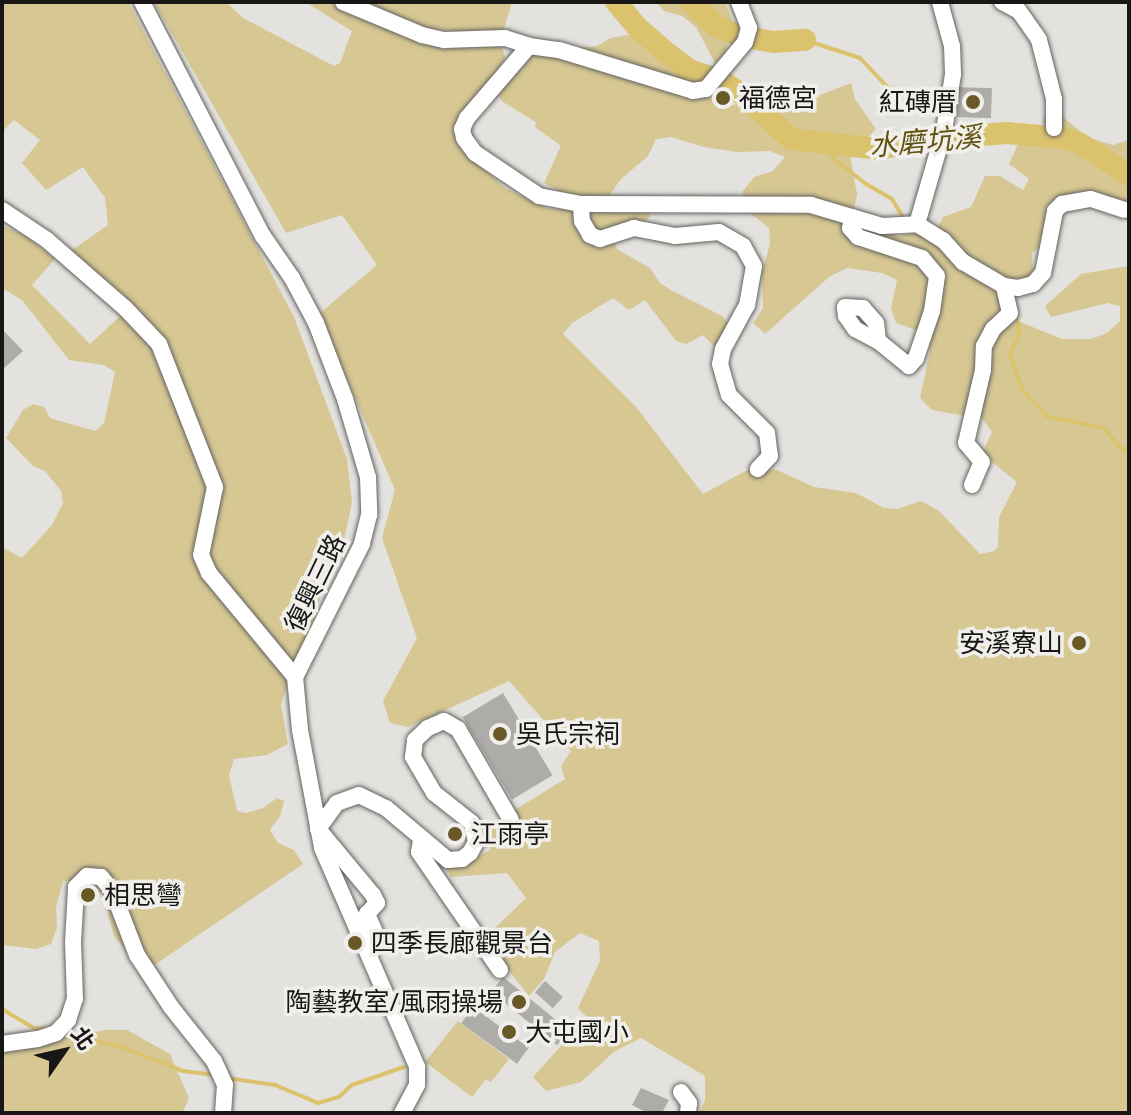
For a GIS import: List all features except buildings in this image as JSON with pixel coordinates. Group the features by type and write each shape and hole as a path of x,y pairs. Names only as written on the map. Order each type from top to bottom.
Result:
{"street":[{"name":"復興三路","path":"142,2 263,236 292,278 316,323 345,399 368,477 369,515 362,544 295,677"},
{"path":"343,2 422,35 444,40 505,38 529,46 559,50 693,91 715,79 747,35 739,2"},
{"path":"917,224 942,137 953,74 952,46 940,2"},
{"path":"1002,2 1019,11 1030,23 1048,70 1054,128"},
{"path":"529,46 467,118 464,138 475,153 539,196 581,204 811,205 882,226 917,224 943,240 963,262 1006,290 1033,284 1043,273 1055,211 1062,204 1091,199 1124,210"},
{"path":"581,204 582,221 590,235 600,239 634,228 675,236 719,232 743,246 754,266 747,305 723,349 720,364 729,395 767,433 770,456 758,469"},
{"path":"2,210 47,240 125,308 159,344 215,487 201,555 209,573 295,677 300,730 318,829 332,874 417,1067 417,1085 402,1113"},
{"path":"852,217 850,228 858,237 922,258 937,276 932,311 916,358 909,366 878,341"},
{"path":"972,485 982,462 966,443 983,370 984,346 993,329 1010,313 1006,290"},
{"path":"318,829 337,803 359,795 386,808 448,860 462,859 476,842 472,823 434,793 413,757 415,740 428,728 444,721 458,729 511,820"},
{"path":"318,829 373,895 377,903 367,914 379,941"},
{"path":"421,840 419,852 500,970"},
{"path":"2,1044 56,1033 68,1020 75,999 73,943 76,887 87,876 101,877 112,890 137,955 171,1007 214,1061 225,1085 223,1113"},
{"path":"681,1092 689,1103 688,1113"}],"shaded area":[{"path":"2,2 128,2 294,317 347,459 352,502 343,545 334,557 301,655 294,661 281,705 288,744 267,755 234,759 229,775 237,811 246,813 263,808 277,798 284,801 280,816 270,830 278,843 294,850 303,864 144,972 114,936 103,895 81,881 63,881 56,907 57,928 51,944 36,949 2,945 2,547 22,558 52,525 63,503 61,491 45,471 33,466 6,438 23,410 33,404 44,407 50,418 95,431 104,423 115,372 104,365 69,360 22,300 2,288 2,225 25,236 55,259 32,285 90,344 131,306 72,250 108,225 105,198 83,167 46,190 22,163 40,140 14,120 2,132"},
{"path":"154,2 226,2 243,18 334,66 340,63 352,31 305,2 328,2 386,25 502,47 505,57 497,71 454,125 457,145 505,188 549,209 649,210 650,217 644,221 614,226 610,230 617,249 650,268 660,283 722,316 729,325 718,350 703,335 686,344 676,341 645,300 629,310 613,298 572,323 563,334 636,407 703,494 753,467 777,470 814,487 856,493 884,508 897,509 921,501 939,511 980,554 994,551 998,547 999,517 1017,482 982,454 992,432 977,411 989,349 995,335 1013,319 1062,339 1091,339 1107,333 1120,321 1120,306 1108,303 1051,317 1045,306 1081,274 1129,266 1129,1113 699,1113 705,1100 705,1076 641,1038 615,1051 581,1082 546,1091 533,1077 587,1017 578,1008 600,961 599,941 580,933 555,952 544,979 529,996 484,939 526,898 507,873 451,877 444,865 466,863 490,850 486,828 565,779 561,766 571,751 509,681 408,727 390,723 383,701 417,638 382,538 395,490 319,314 377,265 342,215 286,233"},
{"path":"365,2 512,2 502,35 430,29"},
{"path":"656,2 725,2 732,19 726,53 715,63 696,27 682,16 664,11"},
{"path":"627,35 670,43 688,60 702,82 696,92 729,106 759,98 778,104 802,102 851,83 855,99 876,129 850,156 857,194 854,210 884,232 900,236 925,232 1001,292 1005,313 965,416 932,410 920,398 930,352 928,334 896,323 891,308 897,280 882,273 847,268 829,277 765,334 753,323 763,308 762,273 770,244 769,228 745,209 743,191 754,177 773,171 785,157 770,151 737,152 704,147 671,137 656,139 648,156 621,179 608,197 568,195 544,183 561,146 535,127 536,122 503,102 496,93 530,53 597,46 611,38"},
{"path":"1057,112 1087,137 1113,145 1129,140 1129,221 1089,194 1069,196 1043,244 1032,253 1033,275 1018,284 965,259 936,231 943,217 971,207 985,176 1000,176 1023,190 1029,179 1009,164 1018,144 1058,145 1042,120"},
{"path":"458,1021 509,1059 491,1082 486,1079 472,1097 425,1062"},
{"path":"106,1030 127,1030 170,1054 189,1098 182,1113 2,1113 2,1048"}],"waterway":[{"name":"水磨坑溪","path":"616,2 637,27 663,50 690,70 725,83 747,98 791,139 879,149 924,140 1007,133 1063,138 1079,143 1129,175"},
{"path":"691,2 716,26 737,35 773,42 805,40"},
{"path":"805,40 860,58 893,93 923,89"},
{"path":"825,144 833,158 866,184 892,199 903,217"},
{"path":"1016,314 1020,334 1010,354 1022,389 1046,416 1104,428 1121,448 1129,451"},
{"path":"2,1009 34,1028 46,1029"},
{"path":"62,1032 124,1048 183,1071 215,1075"},
{"path":"227,1078 275,1085 318,1103 339,1097 352,1085 404,1067"}],"place":[{"name":"福德宮","path":"723,98"},
{"name":"紅磚厝","path":"973,102"},
{"name":"安溪寮山","path":"1079,643"},
{"name":"吳氏宗祠","path":"500,734"},
{"name":"江雨亭","path":"455,834"},
{"name":"相思彎","path":"88,895"},
{"name":"四季長廊觀景台","path":"355,943"},
{"name":"陶藝教室/風雨操場","path":"519,1002"},
{"name":"大屯國小","path":"509,1032"}]}
